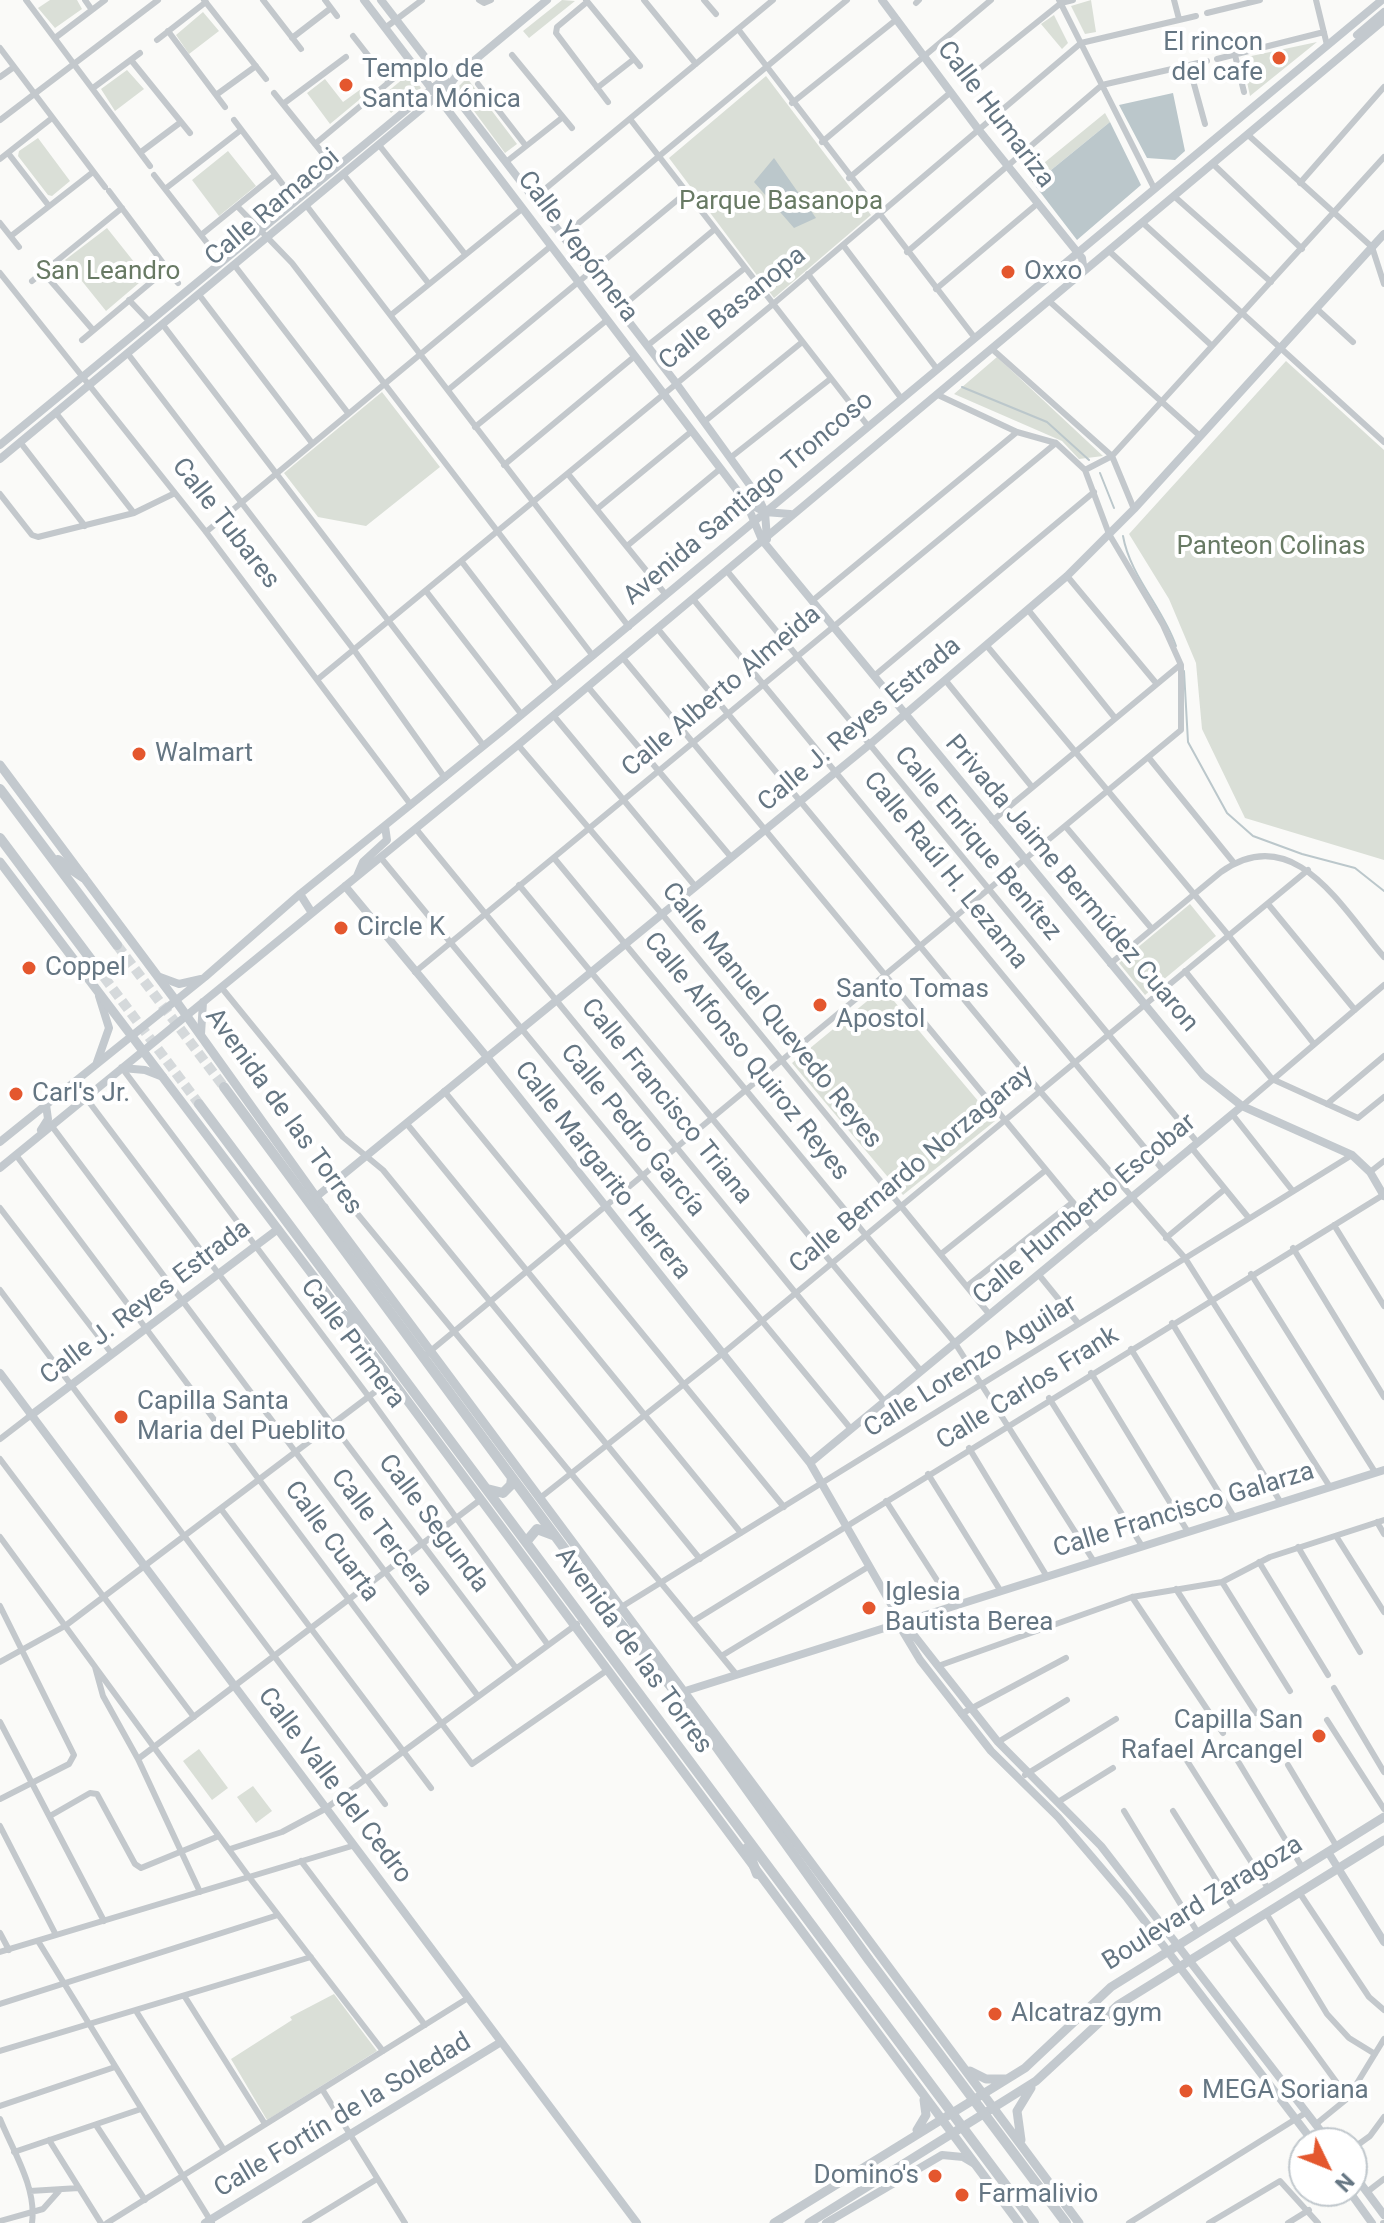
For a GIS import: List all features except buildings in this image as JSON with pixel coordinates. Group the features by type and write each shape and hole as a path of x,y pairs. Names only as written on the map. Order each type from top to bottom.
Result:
{"highway":[{"path":"0,781 9,801"},
{"path":"0,789 117,945"},
{"path":"0,838 95,965"},
{"path":"49,855 83,877"},
{"name":"Avenida de las Torres","path":"224,1087 343,1252 426,1355 555,1536 680,1692 1066,2223"},
{"name":"Avenida de las Torres","path":"199,1104 370,1333 396,1377 526,1542 1034,2223"},
{"path":"324,1208 343,1252"},
{"path":"341,1313 370,1333"},
{"path":"485,1488 503,1493 511,1485 512,1478"},
{"path":"526,1542 532,1531 537,1529 555,1536"},
{"path":"742,1835 757,1874"}],"main road":[{"name":"Avenida de las Torres","path":"0,765 176,1001 426,1355 540,1498 616,1610"},
{"name":"Avenida de las Torres","path":"0,862 341,1313 396,1377 480,1500 590,1650 1019,2223"},
{"name":"Avenida de las Torres","path":"680,1692 702,1715 1079,2223"},
{"name":"Boulevard Zaragoza","path":"774,2223 1008,2078 1038,2058 1099,1996 1384,1817"},
{"name":"Boulevard Zaragoza","path":"809,2223 825,2220 1036,2081 1118,2005 1299,1892 1382,1845"},
{"path":"955,2057 980,2078 1008,2078"},
{"path":"1025,2151 1018,2131 1017,2111 1036,2081"},
{"path":"906,2142 926,2115 925,2102 917,2086"}],"street":[{"path":"26,0 150,166"},
{"path":"85,0 92,10"},
{"path":"55,38 105,0"},
{"path":"0,120 158,0"},
{"path":"263,0 301,49"},
{"path":"325,0 337,16"},
{"name":"Calle Yepómera","path":"364,0 746,502 765,540"},
{"name":"Calle Yepómera","path":"381,0 676,383 765,512"},
{"path":"385,28 422,0"},
{"path":"479,0 484,3 491,0"},
{"name":"Calle Ramacoi","path":"0,459 200,296 547,0"},
{"path":"644,0 696,64"},
{"path":"704,0 716,14"},
{"path":"533,199 773,0"},
{"path":"563,236 847,0"},
{"name":"Calle Humariza","path":"882,0 1076,253"},
{"path":"822,142 991,0"},
{"path":"969,77 1060,1 1073,0"},
{"path":"1174,0 1179,19"},
{"path":"1222,0 1224,9"},
{"path":"1207,13 1260,0"},
{"path":"1316,0 1327,45"},
{"name":"Avenida Santiago Troncoso","path":"132,1037 300,894 629,627 1382,0"},
{"path":"157,40 205,1 266,79"},
{"path":"608,102 556,33 557,27 586,1 640,66"},
{"path":"1060,1 1154,188"},
{"path":"292,38 331,8"},
{"path":"1355,43 1359,33 1384,12"},
{"name":"Calle Basanopa","path":"318,679 772,305 1081,43 1196,16"},
{"path":"792,103 897,19"},
{"name":"Avenida Santiago Troncoso","path":"0,1168 518,745 1144,224 1355,43 1382,25"},
{"path":"738,29 877,215 975,338"},
{"path":"168,31 225,107"},
{"path":"1217,59 1324,32"},
{"path":"353,36 389,82"},
{"path":"0,48 178,283"},
{"path":"93,88 140,53"},
{"path":"512,55 572,128"},
{"path":"1235,55 1244,92"},
{"path":"283,104 346,57"},
{"path":"597,88 634,59"},
{"path":"131,60 190,133"},
{"path":"907,252 1102,85 1207,61"},
{"path":"315,144 412,63"},
{"path":"216,95 256,66"},
{"path":"1189,66 1205,124"},
{"path":"0,77 14,67"},
{"name":"Calle Ramacoi","path":"0,445 442,79 458,74"},
{"path":"478,84 526,146"},
{"path":"1300,183 1384,87"},
{"path":"849,178 951,92"},
{"path":"274,93 324,155"},
{"path":"506,162 563,117"},
{"path":"0,159 52,118"},
{"path":"630,119 829,380 868,426"},
{"path":"234,120 284,186"},
{"path":"141,152 181,122"},
{"path":"165,189 241,130"},
{"path":"1247,134 1372,247 1384,284"},
{"path":"379,145 465,254"},
{"path":"8,153 49,206"},
{"path":"1085,470 1112,456 1384,157"},
{"path":"1213,164 1302,249"},
{"path":"11,236 93,172"},
{"path":"154,175 211,248"},
{"path":"201,235 275,175"},
{"path":"344,175 429,284"},
{"path":"448,390 687,192"},
{"path":"1175,197 1271,282"},
{"path":"936,289 1037,204"},
{"path":"306,205 629,627"},
{"path":"237,206 257,230 269,236 593,656"},
{"path":"32,281 122,208"},
{"path":"391,315 522,209"},
{"path":"0,223 19,247"},
{"path":"1144,224 1384,442"},
{"path":"619,309 715,229"},
{"name":"Calle J. Reyes Estrada","path":"316,1197 1029,611 1134,509 1384,234"},
{"path":"843,245 937,369"},
{"path":"206,532 551,246"},
{"path":"1109,251 1211,345"},
{"path":"1038,311 1083,265 1084,260 1076,253"},
{"path":"235,266 348,413"},
{"path":"647,346 745,268"},
{"path":"82,340 167,269"},
{"path":"43,272 93,330"},
{"name":"Calle Tubares","path":"0,273 206,532 411,805"},
{"path":"808,274 901,398"},
{"path":"200,296 312,443"},
{"path":"129,300 149,321"},
{"path":"1049,301 1200,436"},
{"path":"1317,309 1353,342"},
{"path":"475,427 607,320"},
{"path":"163,325 279,473 484,746"},
{"path":"704,422 801,343"},
{"path":"992,349 1112,456 1134,509"},
{"path":"128,354 354,650 445,778"},
{"path":"504,465 635,356"},
{"path":"730,458 829,380"},
{"path":"426,1355 1181,730 1181,665 1163,625 1109,534 1085,470 1056,443 1017,432 938,395"},
{"path":"56,413 134,513"},
{"path":"597,509 692,431"},
{"path":"812,601 1017,432"},
{"path":"20,442 85,526"},
{"name":"Calle Alberto Almeida","path":"415,972 1056,443"},
{"path":"627,546 720,469"},
{"path":"568,474 666,595"},
{"path":"874,676 1094,492"},
{"path":"0,494 35,537 134,513 175,493"},
{"path":"746,502 765,512 792,514"},
{"path":"765,512 765,540"},
{"name":"Privada Jaime Bermúdez Cuaron","path":"765,540 1143,1006 1203,1075 1242,1106 1352,1155 1370,1172 1384,1196"},
{"path":"462,562 557,686"},
{"name":"Calle Enrique Benítez","path":"727,571 1109,1035 1248,1217"},
{"path":"1067,576 1156,683"},
{"path":"426,591 522,715"},
{"name":"Calle Raúl H. Lezama","path":"693,599 1163,1170"},
{"path":"1029,611 1115,718"},
{"path":"657,628 1130,1199 1185,1258 1330,1487"},
{"path":"987,646 1194,893 1314,1044"},
{"path":"623,658 1095,1229"},
{"path":"992,821 1181,665"},
{"path":"946,681 1032,787"},
{"path":"588,687 731,857"},
{"path":"553,715 695,886"},
{"name":"Calle Manuel Quevedo Reyes","path":"518,745 783,1060 990,1315"},
{"path":"1149,758 1234,863"},
{"path":"357,877 363,862 387,840 385,826"},
{"path":"1066,827 1152,929"},
{"name":"Calle Francisco Triana","path":"416,829 884,1401"},
{"path":"1110,964 1234,863 1250,855 1266,854 1295,862 1308,870 1384,957"},
{"name":"Calle Pedro García","path":"381,858 851,1429"},
{"name":"Calle Alfonso Quiroz Reyes","path":"554,858 627,942 955,1343 1009,1423 1093,1560"},
{"name":"Calle Bernardo Norzagaray","path":"540,1498 722,1354 1308,870"},
{"path":"519,885 921,1371"},
{"name":"Calle Margarito Herrera","path":"345,886 487,1057 604,1208 810,1463 895,1611"},
{"path":"300,894 312,913"},
{"path":"1268,904 1355,1010"},
{"path":"1185,971 1272,1079 1357,1118 1384,1097"},
{"path":"154,973 172,983 205,977"},
{"name":"Calle Humberto Escobar","path":"810,1463 1095,1229 1384,985"},
{"path":"221,987 343,1137 383,1170 700,1559"},
{"path":"92,1069 103,1053 109,1028 97,991"},
{"path":"202,1039 200,1020 203,1002"},
{"path":"0,1142 132,1037"},
{"path":"1327,1104 1384,1056"},
{"path":"122,1068 145,1070 163,1077"},
{"name":"Calle Primera","path":"122,1068 254,1248 369,1397 548,1645"},
{"path":"444,1091 784,1507"},
{"name":"Calle Segunda","path":"86,1098 516,1668"},
{"path":"30,1143 48,1119 46,1105"},
{"path":"1232,1114 1292,1190"},
{"path":"407,1124 741,1533"},
{"name":"Calle Tercera","path":"51,1125 478,1696"},
{"name":"Calle Cuarta","path":"16,1155 472,1764 606,1671"},
{"name":"Calle Lorenzo Aguilar","path":"616,1610 1352,1155"},
{"path":"1370,1172 1384,1161"},
{"path":"941,1254 1046,1170"},
{"path":"332,1183 695,1620 736,1674"},
{"path":"1166,1238 1225,1189"},
{"name":"Calle Carlos Frank","path":"695,1620 1049,1398 1293,1248 1384,1196"},
{"path":"967,1286 1073,1202"},
{"path":"0,1208 112,1354"},
{"path":"1334,1225 1384,1306"},
{"name":"Calle J. Reyes Estrada","path":"0,1439 278,1229"},
{"path":"1293,1248 1384,1397"},
{"path":"1251,1274 1380,1471"},
{"path":"1039,1275 1078,1323"},
{"path":"0,1290 385,1804"},
{"path":"1172,1323 1281,1503"},
{"path":"1131,1349 1234,1517"},
{"name":"Calle Valle del Cedro","path":"0,1373 637,2223"},
{"path":"1091,1373 1188,1532"},
{"path":"0,1662 65,1626 396,1377"},
{"path":"1049,1398 1142,1546"},
{"path":"969,1448 1046,1575"},
{"path":"0,1459 194,1717"},
{"name":"Calle Francisco Galarza","path":"680,1692 1380,1471"},
{"path":"928,1474 1000,1590"},
{"path":"138,1759 480,1500"},
{"path":"886,1501 953,1605"},
{"path":"221,1509 431,1788"},
{"path":"938,1666 1132,1597 1222,1582 1259,1562 1380,1521 1384,1534"},
{"path":"1336,1536 1384,1612"},
{"path":"0,1537 249,1877 383,2051"},
{"path":"1298,1547 1360,1652"},
{"path":"1259,1562 1328,1675"},
{"path":"723,1655 868,1567"},
{"path":"1222,1582 1290,1691"},
{"path":"1176,1589 1256,1713"},
{"path":"1132,1597 1223,1733"},
{"path":"0,1606 74,1751 73,1759 0,1799"},
{"path":"895,1611 907,1622 998,1742 1101,1846 1318,2127"},
{"path":"895,1611 896,1625 961,1714 1058,1817 1169,1951 1303,2127"},
{"path":"230,1849 282,1832 325,1809 584,1620"},
{"path":"961,1714 1066,1658"},
{"path":"95,1666 103,1696 138,1759 200,1892"},
{"path":"1334,1688 1384,1772"},
{"path":"998,1742 1067,1700"},
{"path":"1020,1780 1028,1772 1116,1719"},
{"path":"1327,1720 1384,1809"},
{"path":"0,1722 104,1921"},
{"path":"975,1731 984,1724"},
{"path":"1184,1756 1269,1890"},
{"path":"1236,1758 1302,1867"},
{"path":"1288,1765 1332,1849 1337,1869 1384,1942"},
{"path":"1058,1802 1113,1768"},
{"path":"50,1816 90,1793 97,1794 139,1866 219,1836"},
{"path":"1124,1811 1198,1933"},
{"path":"1173,1811 1235,1910"},
{"path":"0,1826 56,1935"},
{"path":"0,1952 352,1846"},
{"path":"301,1861 425,2025"},
{"path":"1299,1892 1369,1997 1384,2010"},
{"path":"1266,1913 1327,2014 1349,2038 1375,2054"},
{"path":"0,2004 278,1915"},
{"path":"0,1933 9,1950"},
{"path":"1230,1936 1348,2098"},
{"path":"38,1941 209,2222"},
{"path":"0,2051 311,1957"},
{"path":"185,1997 265,2124"},
{"path":"49,2140 104,2223 468,1998"},
{"path":"136,2011 224,2150"},
{"path":"1316,2124 1348,2098 1384,2039"},
{"name":"Calle Fortín de la Soledad","path":"209,2222 501,2042"},
{"path":"0,2106 115,2067"},
{"path":"322,2089 401,2222"},
{"path":"14,2152 141,2109"},
{"path":"1129,2223 1307,2112"},
{"path":"1368,2137 1384,2117"},
{"path":"0,2119 30,2191 34,2209 32,2223"},
{"path":"96,2125 145,2200"},
{"path":"825,2220 942,2155 963,2157 975,2164"},
{"path":"305,2223 377,2179"},
{"path":"1368,2191 1384,2179"},
{"path":"1209,2223 1275,2182 1287,2184 1318,2223"},
{"path":"30,2191 79,2188"},
{"path":"0,2221 50,2205 59,2191"},
{"path":"1368,2193 1384,2215"},
{"path":"1288,2223 1309,2210"}],"green space":[{"path":"50,0 77,0 82,9 55,28 38,8"},
{"path":"562,0 575,1 529,38 523,31"},
{"path":"1091,0 1096,32 1085,34 1071,6"},
{"path":"203,12 219,31 189,54 176,35"},
{"path":"1054,15 1068,43 1062,49 1041,24"},
{"path":"1317,42 1250,96 1242,58"},
{"path":"127,70 144,89 115,111 101,89"},
{"path":"410,73 421,88 391,113 380,98"},
{"name":"Parque Basanopa","path":"766,76 871,215 774,298 669,158"},
{"path":"467,78 517,144 505,153 457,88"},
{"path":"325,79 343,102 361,89 365,95 330,124 307,93"},
{"path":"1105,113 1110,122 1034,184 1028,176"},
{"path":"38,138 70,181 52,196 48,195 18,156 19,151"},
{"path":"228,151 256,186 219,216 192,180"},
{"name":"San Leandro","path":"107,228 146,277 106,311 65,260"},
{"path":"997,357 1103,456 1079,459 1062,441 954,394"},
{"name":"Panteon Colinas","path":"1286,361 1384,450 1384,860 1245,818 1202,729 1196,663 1169,599 1129,534"},
{"path":"382,392 440,467 366,526 318,517 284,473"},
{"path":"1190,904 1216,936 1145,995 1119,963"},
{"path":"883,988 995,1121 903,1195 792,1063"},
{"path":"199,1749 228,1788 212,1800 183,1761"},
{"path":"253,1786 272,1811 256,1823 237,1797"},
{"path":"334,1994 377,2051 267,2120 231,2059 292,2020 290,2017"}],"shaded area":[{"path":"1173,93 1185,151 1175,160 1147,158 1119,105"},
{"path":"1110,122 1141,185 1077,240 1034,184"},
{"path":"774,158 816,218 794,228 754,182"}],"waterway":[{"path":"962,387 1047,422 1089,460"},
{"path":"1100,473 1114,508"},
{"path":"1123,536 1132,565 1176,646"},
{"path":"1184,671 1188,742 1227,813 1253,836 1302,854 1355,868 1384,891"}],"tunnel":[{"path":"117,945 224,1087"},
{"path":"95,965 199,1104"}],"place":[{"name":"El rincon del cafe","path":"1279,58"},
{"name":"Templo de Santa Mónica","path":"346,85"},
{"name":"Oxxo","path":"1008,272"},
{"name":"Walmart","path":"139,754"},
{"name":"Circle K","path":"341,928"},
{"name":"Coppel","path":"29,968"},
{"name":"Santo Tomas Apostol","path":"820,1005"},
{"name":"Carl's Jr.","path":"16,1094"},
{"name":"Capilla Santa Maria del Pueblito","path":"121,1417"},
{"name":"Iglesia Bautista Berea","path":"869,1608"},
{"name":"Capilla San Rafael Arcangel","path":"1319,1736"},
{"name":"Alcatraz gym","path":"995,2014"},
{"name":"MEGA Soriana","path":"1186,2091"},
{"name":"Domino's","path":"935,2176"},
{"name":"Farmalivio","path":"962,2195"}]}
